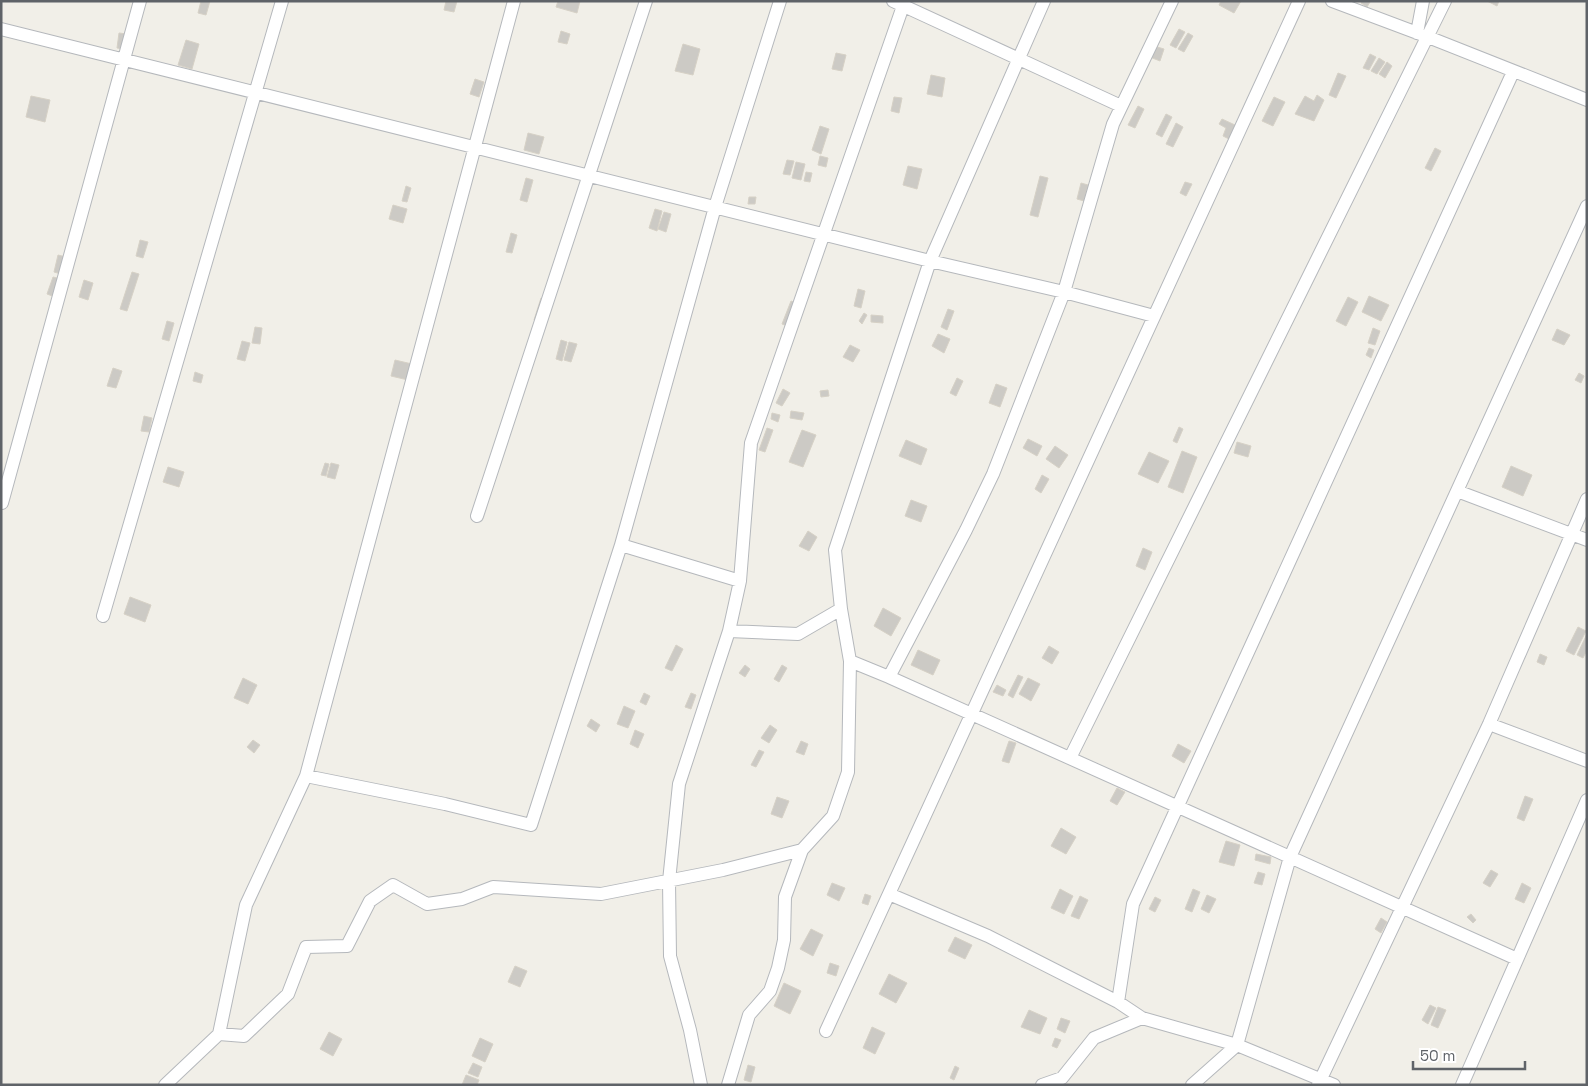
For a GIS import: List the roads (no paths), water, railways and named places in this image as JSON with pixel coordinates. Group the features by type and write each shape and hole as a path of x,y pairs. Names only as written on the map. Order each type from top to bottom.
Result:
{"street":[{"path":"2,503 140,1"},
{"path":"103,616 282,1"},
{"path":"165,1085 218,1034 246,905 306,776 514,1"},
{"path":"477,516 646,1"},
{"path":"306,776 445,804 531,825 621,545 715,207 780,1"},
{"path":"728,1085 749,1015 770,991 778,968 784,940 785,897 802,850 833,816 848,772 850,661 841,609 835,550 930,261 1044,1"},
{"path":"889,676 966,530 992,474 1064,292 1113,124 1172,1"},
{"path":"826,1031 1299,1"},
{"path":"1332,1 1587,100"},
{"path":"1422,35 1423,1"},
{"path":"1070,758 1422,35 1445,1"},
{"path":"701,1085 690,1030 670,956 669,881 679,784 729,632 740,581 751,443 824,234 898,4 1122,106"},
{"path":"1,29 930,261 1064,292 1154,316"},
{"path":"1118,1002 1133,904 1514,72"},
{"path":"1192,1085 1237,1045 1290,857 1587,206"},
{"path":"1457,491 1587,540"},
{"path":"1320,1082 1489,724 1587,499"},
{"path":"621,545 740,581"},
{"path":"729,632 798,634 841,609"},
{"path":"850,661 889,676 1517,959"},
{"path":"1489,724 1587,761"},
{"path":"1462,1085 1587,800"},
{"path":"218,1034 244,1036 288,994 306,947 347,946 370,901 393,885 427,904 462,899 493,887 601,894 723,870 802,850"},
{"path":"889,894 988,936 1118,1002 1142,1018 1237,1045 1320,1082 1334,1085"},
{"path":"1042,1085 1062,1078 1094,1038 1142,1018"}]}
